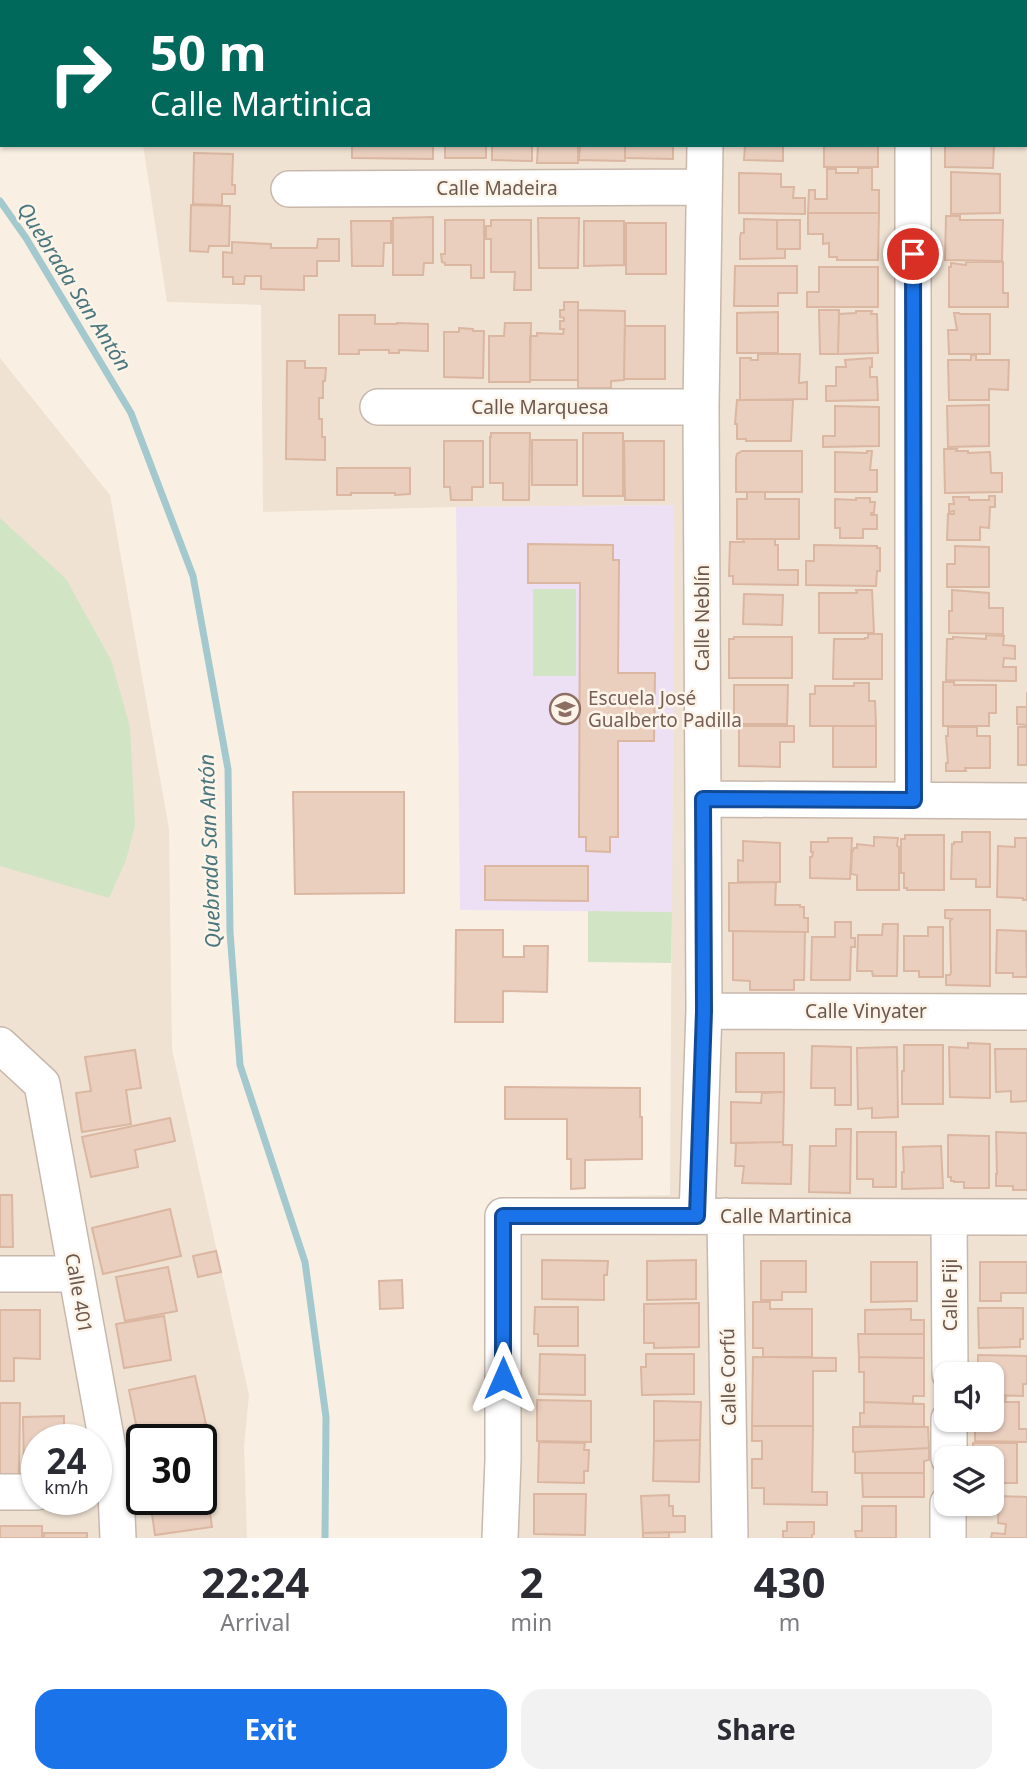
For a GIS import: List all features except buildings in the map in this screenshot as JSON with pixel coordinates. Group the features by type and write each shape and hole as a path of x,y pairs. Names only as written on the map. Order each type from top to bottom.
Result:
{"street":[{"name":"Calle Neblín","path":"705,147 701,407 704,1011 711,1216"},
{"path":"913,147 914,800"},
{"name":"Calle Madeira","path":"289,189 704,187"},
{"name":"Calle Marquesa","path":"378,407 701,407"},
{"path":"703,799 1027,801"},
{"name":"Calle Vinyater","path":"704,1011 1027,1012"},
{"name":"Calle 401","path":"8,1052 42,1084 76,1274 97,1424"},
{"name":"Calle Martinica","path":"500,1538 503,1460 503,1216 1027,1217"},
{"name":"Calle Corfú","path":"711,1216 730,1538"},
{"name":"Calle Fiji","path":"949,1217 950,1362"},
{"path":"0,1274 76,1274"},
{"path":"0,1492 21,1492"},
{"name":"Calle 401","path":"112,1515 118,1538"},
{"path":"948,1516 948,1538"}],"shaded area":[{"path":"143,147 1027,147 1027,1538 484,1538 491,1199 670,1195 674,505 263,512 261,305 167,302"},
{"path":"0,358 110,495 169,829 172,1049 249,1395 244,1447 247,1538 0,1538"},
{"name":"Escuela José Gualberto Padilla","path":"674,505 672,912 460,910 456,507"}],"green space":[{"path":"0,518 66,579 111,660 130,727 135,825 126,860 109,898 0,866"},
{"path":"533,589 576,589 576,676 533,676"},
{"path":"588,911 672,912 671,963 588,962"}],"waterway":[{"name":"Quebrada San Antón","path":"0,201 26,238 131,413 193,576 228,769 230,932 240,1065 305,1262 326,1417 325,1538"}],"place":[{"name":"Escuela José Gualberto Padilla","path":"565,709"}],"route":[{"path":"503,1378 503,1216 697,1216 704,1011 703,799 914,800 913,254"}]}
